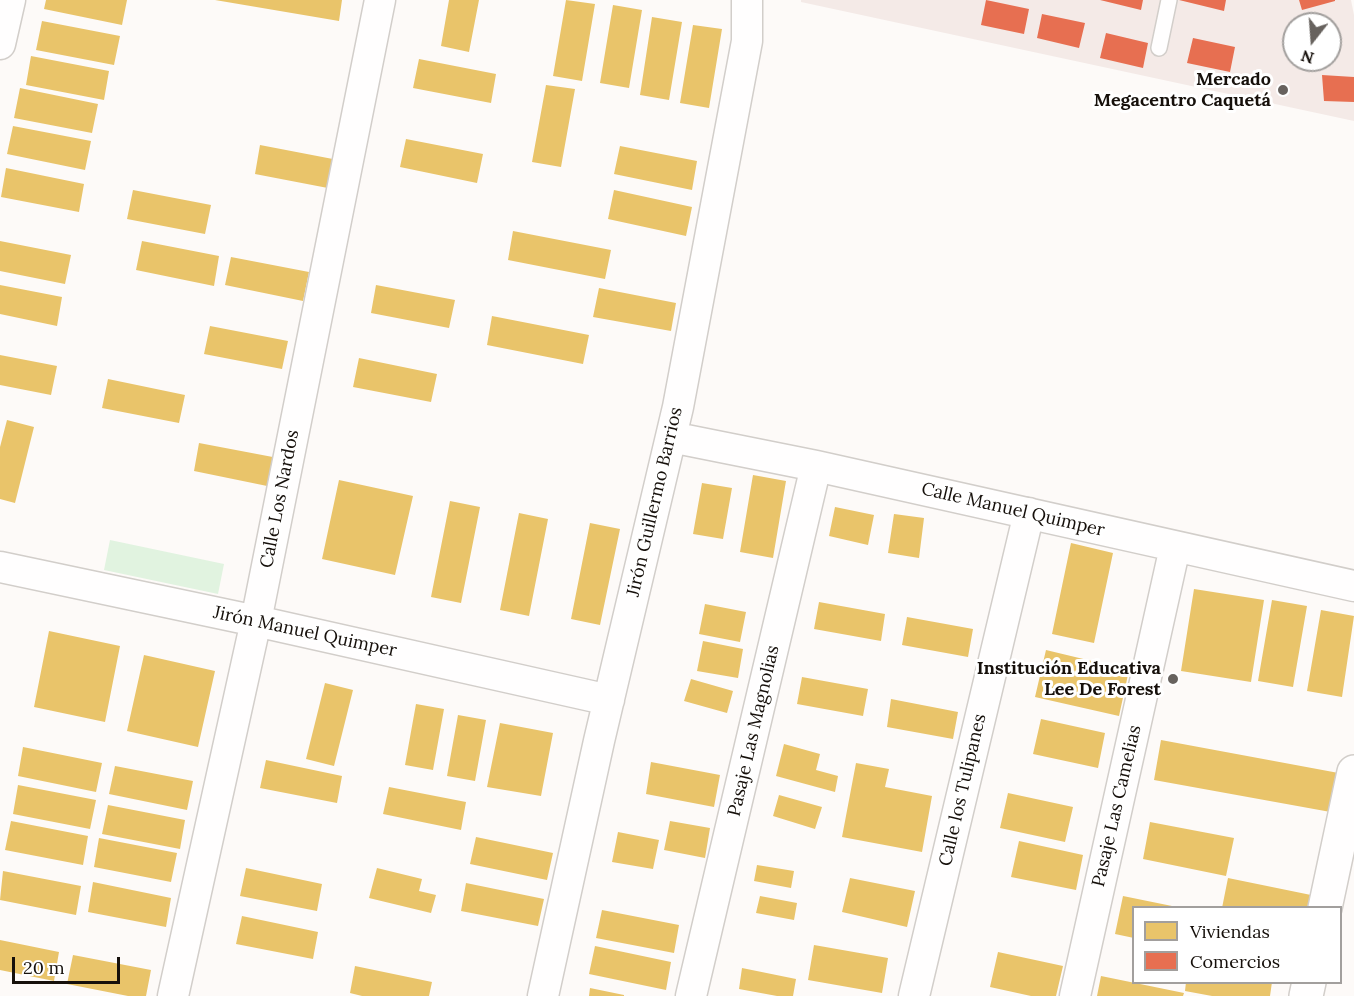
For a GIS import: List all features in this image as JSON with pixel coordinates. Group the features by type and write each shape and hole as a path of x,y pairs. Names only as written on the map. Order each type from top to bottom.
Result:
{"street":[{"path":"0,44 10,0"},
{"name":"Calle Los Nardos","path":"173,996 256,621 380,0"},
{"name":"Jirón Guillermo Barrios","path":"543,996 678,407 747,41 746,1"},
{"name":"Calle Manuel Quimper","path":"670,437 816,466 1354,586"},
{"name":"Pasaje Las Magnolias","path":"691,996 816,466"},
{"name":"Calle los Tulipanes","path":"914,996 1029,513"},
{"name":"Pasaje Las Camelias","path":"1075,996 1175,547"},
{"name":"Jirón Manuel Quimper","path":"0,567 256,621 609,700"},
{"path":"1325,906 1354,772"}],"lane":[{"path":"1159,48 1169,0"}],"shaded area":[{"name":"Mercado Megacentro Caquetá","path":"801,0 1351,0 1354,15 1354,121 801,2"}],"green space":[{"path":"110,540 224,564 218,594 104,570"}],"building: Viviendas":[{"path":"46,0 127,0 122,25 44,9"},
{"path":"215,0 342,0 339,21"},
{"path":"449,0 479,0 469,52 441,46"},
{"path":"566,0 595,4 582,81 553,76"},
{"path":"613,5 642,10 629,88 600,83"},
{"path":"652,17 682,22 669,100 640,95"},
{"path":"42,21 120,36 114,65 36,50"},
{"path":"693,25 722,29 709,108 680,103"},
{"path":"31,56 109,71 104,100 26,85"},
{"path":"419,59 496,74 491,103 413,88"},
{"path":"546,85 575,89 561,167 532,162"},
{"path":"20,88 98,104 92,133 14,118"},
{"path":"13,126 91,141 85,170 7,154"},
{"path":"406,139 483,154 477,183 400,167"},
{"path":"260,145 338,160 333,189 255,174"},
{"path":"620,146 697,161 692,190 614,174"},
{"path":"6,168 84,184 79,212 1,197"},
{"path":"133,190 211,205 205,234 127,219"},
{"path":"614,190 692,207 686,236 608,219"},
{"path":"513,231 611,250 605,279 508,260"},
{"path":"0,241 71,255 65,284 0,271"},
{"path":"142,241 219,256 214,286 136,270"},
{"path":"231,257 309,272 303,301 225,285"},
{"path":"0,285 62,297 57,326 0,314"},
{"path":"376,285 455,300 449,328 371,313"},
{"path":"599,288 676,303 671,331 593,317"},
{"path":"492,316 589,335 583,364 487,345"},
{"path":"210,326 288,341 282,369 204,354"},
{"path":"0,355 57,366 51,395 0,385"},
{"path":"359,358 437,374 431,402 353,387"},
{"path":"108,379 185,395 179,423 102,408"},
{"path":"7,420 34,427 15,503 0,499 0,447"},
{"path":"199,443 278,458 272,487 194,471"},
{"path":"753,475 786,481 773,558 740,552"},
{"path":"339,480 413,496 395,575 322,559"},
{"path":"702,483 732,488 723,539 693,534"},
{"path":"450,501 480,507 461,603 431,597"},
{"path":"835,507 874,515 868,545 829,536"},
{"path":"519,513 548,519 529,616 500,610"},
{"path":"894,514 924,518 919,558 888,553"},
{"path":"590,523 620,529 600,625 571,619"},
{"path":"1071,543 1113,553 1094,643 1052,634"},
{"path":"1194,589 1264,600 1251,682 1181,671"},
{"path":"1272,600 1307,606 1293,687 1258,681"},
{"path":"819,602 885,614 881,641 814,629"},
{"path":"705,604 746,612 740,642 699,634"},
{"path":"1321,610 1354,616 1342,697 1307,691"},
{"path":"907,617 973,629 968,657 902,645"},
{"path":"49,631 120,646 105,722 34,707"},
{"path":"703,641 743,649 738,678 697,671"},
{"path":"1046,650 1129,670 1119,716 1035,697"},
{"path":"144,655 215,671 198,747 127,731"},
{"path":"802,677 868,689 863,716 797,704"},
{"path":"691,679 733,691 727,713 684,701"},
{"path":"325,683 353,690 334,766 306,759"},
{"path":"891,699 958,712 953,739 887,727"},
{"path":"416,704 444,709 433,770 405,765"},
{"path":"458,715 486,720 475,781 447,776"},
{"path":"1041,719 1105,733 1098,768 1033,754"},
{"path":"500,723 553,733 541,796 487,787"},
{"path":"1161,740 1344,774 1336,813 1154,780"},
{"path":"784,744 820,754 816,770 838,776 835,792 776,776"},
{"path":"23,747 102,763 96,792 18,776"},
{"path":"266,760 342,776 337,803 260,788"},
{"path":"651,762 720,775 714,807 646,794"},
{"path":"856,763 889,769 885,787 932,796 922,852 842,837"},
{"path":"115,766 193,781 187,810 109,794"},
{"path":"18,785 96,800 90,829 13,814"},
{"path":"389,787 466,802 461,830 383,814"},
{"path":"1008,793 1073,807 1065,842 1000,828"},
{"path":"779,795 822,807 815,829 773,816"},
{"path":"108,805 185,820 180,849 102,834"},
{"path":"11,821 88,836 83,865 5,850"},
{"path":"670,821 710,828 705,858 664,850"},
{"path":"1150,822 1234,838 1226,876 1143,859"},
{"path":"618,832 659,840 653,869 612,862"},
{"path":"476,837 553,853 547,880 470,864"},
{"path":"99,838 177,853 171,882 94,867"},
{"path":"1019,841 1083,855 1076,890 1011,877"},
{"path":"757,865 794,871 791,888 754,881"},
{"path":"246,868 322,884 317,911 240,896"},
{"path":"377,868 422,879 419,891 436,895 431,913 369,898"},
{"path":"3,871 81,886 76,915 0,900"},
{"path":"850,878 915,891 907,927 842,912"},
{"path":"1228,878 1311,895 1308,906 1222,906"},
{"path":"93,882 171,898 166,927 88,912"},
{"path":"466,883 544,899 538,926 461,911"},
{"path":"760,896 797,903 794,920 756,913"},
{"path":"1123,896 1172,906 1132,906 1132,938 1115,934"},
{"path":"602,910 679,925 674,953 596,938"},
{"path":"242,916 318,932 313,959 236,944"},
{"path":"0,940 59,952 54,981 0,970"},
{"path":"814,945 888,958 882,993 808,980"},
{"path":"595,946 671,962 666,990 589,974"},
{"path":"998,952 1063,966 1056,996 1031,996 990,987"},
{"path":"73,955 151,970 146,996 128,996 67,984"},
{"path":"355,966 432,982 429,996 362,996 350,993"},
{"path":"742,968 796,979 793,996 777,996 739,989"},
{"path":"1101,976 1184,993 1183,996 1097,996"},
{"path":"1186,984 1272,984 1270,996 1212,996 1185,991"},
{"path":"590,988 624,995 624,996 589,996"}],"building: Comercios":[{"path":"986,0 1029,9 1024,34 981,25"},
{"path":"1100,0 1143,0 1141,10"},
{"path":"1179,0 1226,0 1224,11"},
{"path":"1299,0 1335,0 1335,1 1302,10"},
{"path":"1042,14 1085,23 1079,48 1037,38"},
{"path":"1106,33 1148,43 1143,68 1100,58"},
{"path":"1193,38 1235,47 1230,72 1187,63"},
{"path":"1322,75 1354,77 1354,102 1324,101"}],"place":[{"name":"Mercado Megacentro Caquetá","path":"1283,90"},
{"name":"Institución Educativa Lee De Forest","path":"1173,679"}]}
